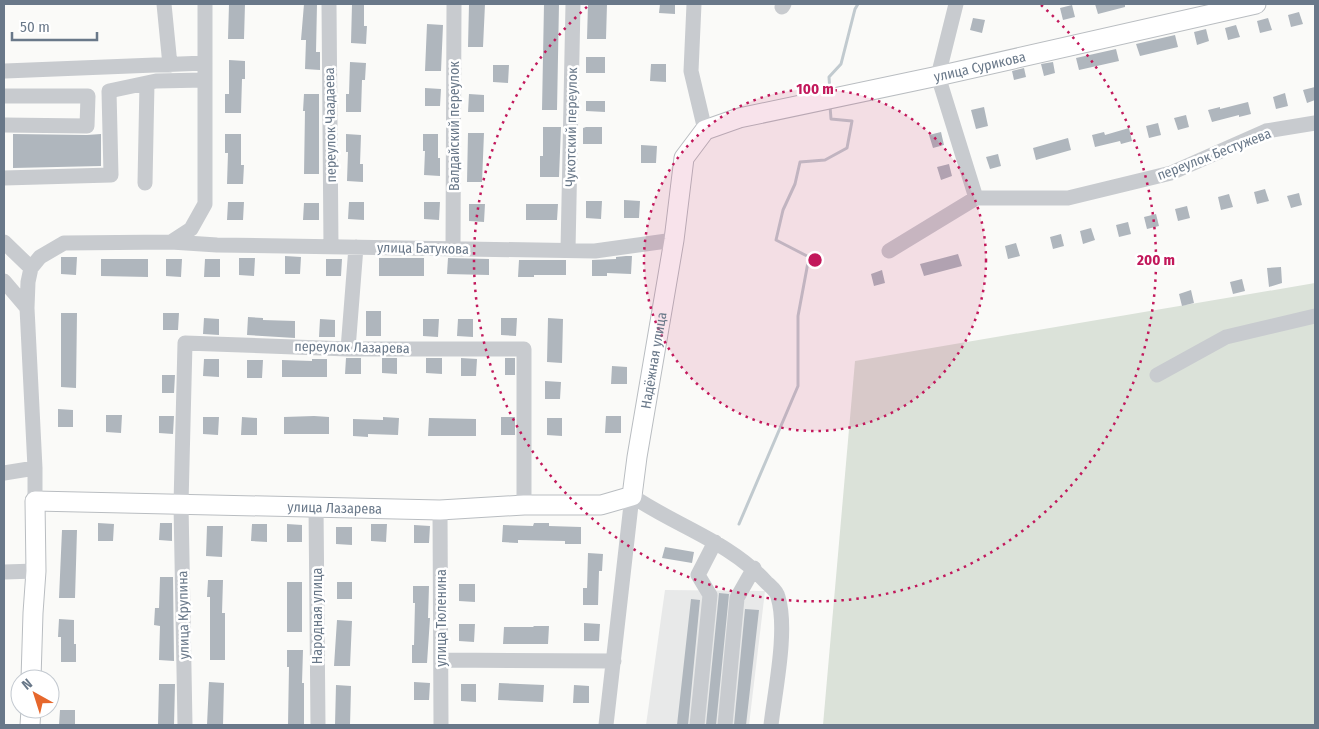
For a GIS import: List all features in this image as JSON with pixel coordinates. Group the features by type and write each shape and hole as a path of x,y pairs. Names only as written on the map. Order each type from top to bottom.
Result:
{"main road":[{"name":"улица Сурикова","path":"706,130 739,118 938,76 1256,4"},
{"name":"Надёжная улица","path":"632,496 674,240 684,158 706,130"},
{"name":"улица Лазарева","path":"34,501 440,510 524,504 601,505 632,496"},
{"path":"31,669 36,571 34,501"}],"street":[{"path":"164,4 170,65"},
{"path":"171,242 191,229 204,204 205,4"},
{"name":"переулок Чаадаева","path":"329,4 331,247"},
{"name":"Валдайский переулок","path":"454,4 454,248"},
{"name":"Чукотский переулок","path":"568,250 573,4"},
{"path":"694,4 691,71 706,130"},
{"path":"889,251 976,198 938,76 956,4"},
{"path":"5,71 205,63"},
{"path":"4,96 88,96 147,83 205,80"},
{"path":"145,182 147,83"},
{"path":"4,178 111,175 109,91"},
{"path":"4,125 87,126 88,96"},
{"name":"переулок Бестужева","path":"976,198 1068,198 1171,173 1266,131 1315,123"},
{"name":"улица Батукова","path":"31,268 40,257 64,243 171,242 217,245 595,251 674,240"},
{"path":"4,242 31,268 28,282 27,308 35,468 34,501"},
{"path":"348,348 356,247"},
{"path":"4,281 27,308"},
{"path":"1157,375 1226,337 1315,316"},
{"name":"переулок Лазарева","path":"181,504 185,343 348,348 524,349 524,504"},
{"path":"4,473 35,468"},
{"path":"632,496 653,510 715,542 754,568 778,595 783,628 771,725"},
{"name":"Надёжная улица","path":"606,725 632,496"},
{"name":"улица Крупина","path":"181,504 186,725"},
{"name":"Народная улица","path":"316,507 318,725"},
{"name":"улица Тюленина","path":"440,510 441,725"},
{"path":"697,725 710,595 698,575 715,542"},
{"path":"724,725 737,598 754,568"},
{"path":"4,572 36,571"},
{"path":"441,660 614,661"}],"shaded area":[{"path":"1315,283 1315,725 823,725 855,361"},
{"path":"665,590 765,591 749,725 646,725"}],"building":[{"path":"229,4 245,4 244,39 228,39"},
{"path":"304,4 317,4 316,52 320,52 320,70 305,69 306,40 301,40"},
{"path":"352,4 364,4 364,26 367,26 366,44 351,43"},
{"path":"469,4 485,4 483,47 468,47"},
{"path":"544,4 559,4 557,110 542,110"},
{"path":"588,4 607,4 606,39 587,39"},
{"path":"660,4 675,4 675,14 659,13"},
{"path":"1095,4 1125,4 1125,7 1098,14"},
{"path":"1072,5 1075,17 1063,20 1060,8"},
{"path":"1299,12 1303,24 1291,27 1288,15"},
{"path":"973,18 985,20 982,33 970,30"},
{"path":"1268,18 1272,30 1260,33 1257,21"},
{"path":"427,24 443,25 441,71 425,71"},
{"path":"1236,25 1240,37 1228,40 1225,28"},
{"path":"1206,29 1209,41 1197,45 1194,32"},
{"path":"1175,35 1178,47 1140,56 1136,44"},
{"path":"1116,49 1119,61 1079,70 1076,58"},
{"path":"586,57 605,57 605,73 586,73"},
{"path":"229,60 245,61 245,79 242,79 241,113 225,113 225,94 229,94"},
{"path":"350,62 366,63 365,80 362,80 361,112 346,112 346,94 349,94"},
{"path":"1053,62 1055,73 1044,76 1041,64"},
{"path":"651,64 666,64 666,82 650,81"},
{"path":"493,65 509,65 508,83 493,82"},
{"path":"1024,68 1026,77 1014,80 1012,71"},
{"path":"1315,87 1315,100 1307,103 1303,90"},
{"path":"425,88 441,89 440,106 425,106"},
{"path":"1285,93 1288,106 1276,109 1273,97"},
{"path":"304,94 319,94 319,174 304,174"},
{"path":"469,94 484,95 484,112 468,112"},
{"path":"586,101 605,101 605,112 586,111"},
{"path":"1248,102 1251,114 1212,122 1208,110"},
{"path":"984,107 988,126 976,129 971,110"},
{"path":"1186,115 1189,127 1178,130 1174,118"},
{"path":"1158,123 1161,135 1149,138 1146,126"},
{"path":"543,127 561,127 559,177 540,177 540,156 543,156"},
{"path":"602,127 602,144 583,144 583,128"},
{"path":"1129,128 1132,141 1121,144 1120,141 1095,147 1092,135 1104,132 1105,135"},
{"path":"941,132 944,145 933,148 929,135"},
{"path":"468,133 484,133 482,182 467,182"},
{"path":"13,134 101,134 101,166 13,168"},
{"path":"225,134 241,134 241,165 244,165 243,184 227,184 228,153 225,153"},
{"path":"346,134 361,135 360,164 363,164 363,182 347,181 348,152 346,152"},
{"path":"423,134 438,134 440,176 424,175 425,151 423,151"},
{"path":"1068,138 1071,150 1036,160 1033,148"},
{"path":"641,145 657,146 656,163 641,163"},
{"path":"998,154 1001,166 990,169 986,157"},
{"path":"949,164 952,176 941,180 937,167"},
{"path":"1265,189 1269,201 1257,204 1254,192"},
{"path":"1299,193 1302,205 1291,208 1287,196"},
{"path":"1229,194 1233,207 1221,210 1218,197"},
{"path":"624,200 640,201 639,218 624,218"},
{"path":"586,201 602,201 601,219 586,218"},
{"path":"228,202 244,202 243,220 227,220"},
{"path":"349,202 364,202 364,220 348,219"},
{"path":"424,202 440,202 439,220 424,219"},
{"path":"304,203 319,203 319,220 303,220"},
{"path":"469,204 485,204 484,222 469,221"},
{"path":"526,204 558,204 557,220 526,220"},
{"path":"1187,206 1190,218 1178,221 1175,209"},
{"path":"1156,214 1159,226 1147,229 1144,217"},
{"path":"1128,222 1131,234 1119,237 1116,225"},
{"path":"1091,228 1095,240 1083,244 1080,231"},
{"path":"1061,234 1064,246 1053,249 1050,237"},
{"path":"1016,243 1020,256 1008,259 1005,246"},
{"path":"958,254 962,266 924,276 920,264"},
{"path":"285,256 301,257 300,274 285,274"},
{"path":"632,256 631,274 607,273 607,276 592,276 592,260"},
{"path":"61,257 77,257 76,275 61,274"},
{"path":"239,258 255,258 254,276 239,275"},
{"path":"379,258 424,258 424,276 379,276"},
{"path":"448,258 489,259 489,275 447,274"},
{"path":"101,259 148,259 148,277 101,276"},
{"path":"166,259 182,259 181,277 166,276"},
{"path":"205,259 220,259 220,277 204,277"},
{"path":"326,259 342,259 341,276 326,276"},
{"path":"519,260 566,260 566,275 518,277"},
{"path":"1281,267 1282,283 1269,287 1267,268"},
{"path":"882,270 885,283 874,286 871,274"},
{"path":"1242,279 1245,291 1233,294 1230,282"},
{"path":"1191,290 1194,303 1182,306 1179,294"},
{"path":"366,311 381,311 381,336 366,336"},
{"path":"61,313 77,313 76,388 61,387"},
{"path":"163,313 179,313 178,330 163,330"},
{"path":"248,317 263,318 263,320 295,321 295,338 247,335"},
{"path":"204,318 219,319 219,335 203,334"},
{"path":"501,318 517,318 516,336 501,335"},
{"path":"548,318 563,319 562,363 547,362"},
{"path":"320,319 335,320 335,337 319,337"},
{"path":"423,319 439,319 438,337 423,336"},
{"path":"458,319 473,319 473,337 457,336"},
{"path":"346,358 361,358 361,374 345,374"},
{"path":"382,358 397,358 397,374 382,373"},
{"path":"426,358 442,358 442,374 426,373"},
{"path":"461,358 477,359 476,376 461,376"},
{"path":"505,358 515,358 515,375 505,375"},
{"path":"204,359 219,359 219,377 203,376"},
{"path":"312,359 327,359 327,377 282,377 282,360 312,361"},
{"path":"247,360 263,360 262,378 247,378"},
{"path":"612,366 627,367 627,384 611,384"},
{"path":"162,375 175,375 174,393 162,393"},
{"path":"545,381 561,382 560,399 545,399"},
{"path":"58,409 73,410 73,427 58,427"},
{"path":"106,415 122,415 121,433 106,432"},
{"path":"159,416 174,416 173,434 159,433"},
{"path":"606,416 621,416 621,433 605,433"},
{"path":"203,417 219,417 218,435 203,434"},
{"path":"242,417 257,418 257,435 241,435"},
{"path":"284,417 329,417 329,434 284,434"},
{"path":"383,417 399,418 398,435 368,434 368,437 353,436 353,419 383,420"},
{"path":"501,417 515,417 515,435 501,435"},
{"path":"429,418 476,419 476,436 428,436"},
{"path":"547,418 562,418 562,436 547,435"},
{"path":"98,523 114,524 113,541 98,541"},
{"path":"160,523 172,523 172,541 159,540"},
{"path":"534,523 549,523 549,526 581,527 581,544 565,544 565,541 518,540 518,543 502,542 503,525 533,526"},
{"path":"252,524 267,524 267,542 251,541"},
{"path":"287,524 302,525 302,542 287,542"},
{"path":"371,524 387,524 386,542 371,541"},
{"path":"414,525 430,526 429,543 414,543"},
{"path":"207,526 223,526 222,557 206,556"},
{"path":"336,527 352,527 352,545 336,544"},
{"path":"62,530 77,530 75,598 59,598"},
{"path":"665,547 694,552 692,563 662,558"},
{"path":"588,553 603,554 602,571 599,571 598,605 583,605 583,588 587,588"},
{"path":"160,577 173,577 174,661 159,660 160,626 154,625 155,608 159,608"},
{"path":"208,580 223,580 222,613 225,613 225,660 210,660 210,597 207,597"},
{"path":"287,582 302,582 302,632 287,632"},
{"path":"337,582 352,582 352,599 337,599"},
{"path":"459,584 475,584 475,602 459,601"},
{"path":"413,586 429,586 428,618 430,618 427,663 412,663 415,603 413,603"},
{"path":"719,593 729,594 716,725 706,725"},
{"path":"691,599 700,600 688,725 677,725"},
{"path":"745,609 759,610 746,725 734,725"},
{"path":"59,619 74,620 76,662 61,662 61,637 58,637"},
{"path":"337,620 352,621 350,666 334,666"},
{"path":"584,623 600,624 599,641 584,641"},
{"path":"459,624 475,624 474,642 459,641"},
{"path":"549,626 548,644 503,644 504,627"},
{"path":"287,650 303,650 304,725 288,725 289,667 287,667"},
{"path":"209,682 224,683 223,725 207,725"},
{"path":"414,682 430,683 429,700 414,700"},
{"path":"499,683 544,685 543,702 498,700"},
{"path":"159,684 175,684 174,725 158,725"},
{"path":"461,684 476,684 476,702 461,701"},
{"path":"336,685 351,686 350,725 335,725"},
{"path":"574,685 589,686 589,703 573,703"},
{"path":"60,710 75,710 75,725 59,725"}],"waterway":[{"path":"830,92 829,77 841,64 855,9 858,4"},
{"path":"739,524 798,386 798,316 809,257 776,240 783,210 795,184 800,162 825,160 847,148 852,121 831,119 830,106"}]}
